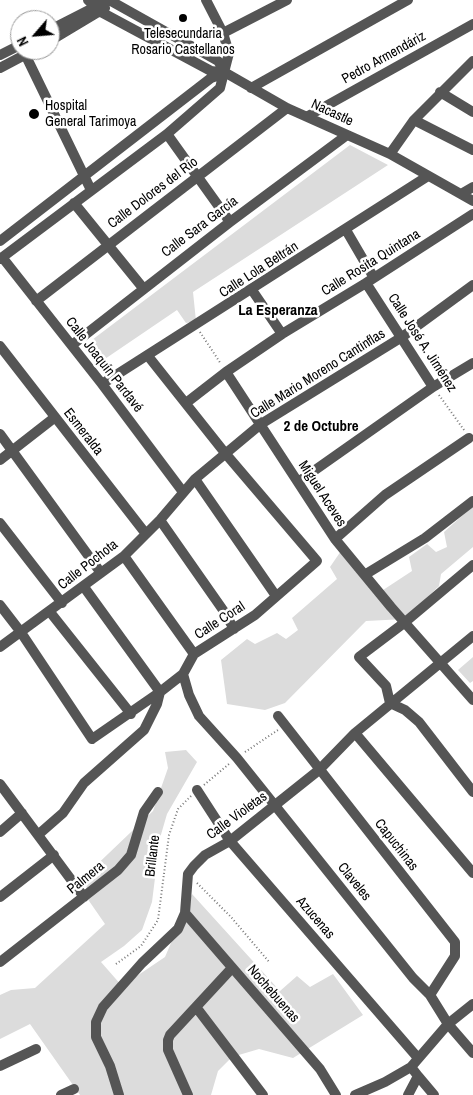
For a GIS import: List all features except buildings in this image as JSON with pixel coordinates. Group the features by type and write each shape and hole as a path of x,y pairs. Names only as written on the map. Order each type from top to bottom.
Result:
{"street":[{"path":"1,258 166,134 220,88 226,73 229,53 223,33 206,0"},
{"path":"223,33 287,0"},
{"path":"251,88 408,0"},
{"path":"101,3 211,71 226,73"},
{"path":"101,3 218,60 226,73"},
{"path":"60,25 101,3"},
{"path":"60,34 101,3"},
{"name":"Pedro Armendáriz","path":"308,116 473,24"},
{"path":"0,68 14,60"},
{"path":"32,60 91,190"},
{"path":"390,154 414,120 473,61"},
{"path":"0,241 211,78 226,73"},
{"name":"Nacastle","path":"226,73 287,108 390,154 473,201"},
{"path":"440,92 473,112"},
{"name":"Calle Dolores del Río","path":"36,301 287,108"},
{"path":"414,120 473,150"},
{"path":"166,134 230,222"},
{"name":"Calle Sara García","path":"72,345 143,288 347,135"},
{"name":"Calle Lola Beltrán","path":"102,384 196,326 428,176"},
{"path":"461,194 473,187"},
{"path":"74,203 143,288"},
{"name":"Calle Rosita Quintana","path":"186,403 226,372 282,334 473,214"},
{"name":"Calle José A. Jiménez","path":"346,230 370,280 433,387"},
{"name":"Calle Joaquín Pardavé","path":"1,258 72,345 183,492"},
{"name":"Calle Mario Moreno Cantinflas","path":"183,492 225,452 261,424 402,337 473,285"},
{"path":"252,290 282,334"},
{"name":"Esmeralda","path":"0,346 54,418 146,534"},
{"path":"148,356 225,452"},
{"path":"298,482 433,387 473,363"},
{"name":"Miguel Aceves","path":"226,372 335,538 404,622 473,700"},
{"path":"0,460 54,418"},
{"path":"0,434 102,573"},
{"path":"335,538 385,495 469,438"},
{"name":"Calle Coral","path":"20,631 92,739 160,692 182,674 194,654 255,615 317,561 225,452"},
{"path":"195,479 276,596"},
{"name":"Calle Pochota","path":"0,647 124,556 160,520 183,492"},
{"path":"366,574 425,538 473,501"},
{"path":"160,520 223,610 234,629"},
{"path":"0,523 62,603"},
{"path":"124,556 194,654"},
{"path":"473,565 359,657 386,686 390,703 405,710 419,722 473,792"},
{"path":"39,834 62,813 84,784 144,730 157,704 160,692 84,587"},
{"path":"0,605 20,631"},
{"path":"50,612 130,714"},
{"name":"Calle Violetas","path":"188,874 205,855 230,841 319,770 354,733 473,636"},
{"name":"Claveles","path":"182,674 189,695 200,716 237,758 413,978 430,995 448,1024 473,1053"},
{"name":"Capuchinas","path":"278,716 455,942 455,956 430,995"},
{"path":"354,733 473,873"},
{"path":"0,784 84,897"},
{"name":"Azucenas","path":"197,790 230,841 418,1058"},
{"name":"Palmera","path":"0,962 118,870 131,854 144,812 158,792"},
{"path":"0,832 22,813"},
{"path":"0,897 54,855"},
{"path":"119,1095 110,1066 96,1036 96,1022 103,1007 178,929 185,913 188,874"},
{"name":"Nochebuenas","path":"185,913 320,1069 336,1095"},
{"path":"188,1095 168,1050 168,1040 170,1035 232,968"},
{"path":"358,1095 410,1066 448,1024 473,1004"},
{"path":"196,1007 262,1095"},
{"path":"0,1066 36,1049"},
{"path":"410,1066 434,1095"},
{"path":"408,1095 418,1076"},
{"path":"61,1095 74,1089"}],"path":[{"path":"196,326 226,372"},
{"name":"Calle José A. Jiménez","path":"433,387 469,438"},
{"name":"Brillante","path":"116,964 141,946 158,920 169,835 178,809 197,790 237,758 284,726"},
{"path":"188,874 231,917 270,963"}],"shaded area":[{"path":"350,145 388,165 193,292 196,321 186,323 177,310 96,365 84,346"},
{"path":"473,506 473,547 441,574 439,586 405,619 366,621 285,703 265,710 227,704 221,660 247,639 255,644 277,633 286,639 298,630 292,618 337,579 330,567 341,551 377,594 412,571 409,557 427,544 436,552 447,547 444,532"},
{"path":"473,657 473,681 470,683 458,670"},
{"path":"186,750 197,762 167,814 160,838 152,902 142,930 124,946 101,962 122,986 165,957 192,894 280,991 297,976 310,987 333,974 363,1015 293,1058 259,1049 232,1057 218,1071 211,1095 80,1095 30,1024 0,1039 0,995 11,990 35,988 105,924 87,898 86,875 153,811 168,768 165,752"}],"place":[{"name":"Telesecundaria Rosario Castellanos","path":"183,18"},
{"name":"Hospital General Tarimoya","path":"34,114"}],"district":[{"name":"La Esperanza","path":"278,311"},
{"name":"2 de Octubre","path":"321,427"}]}
